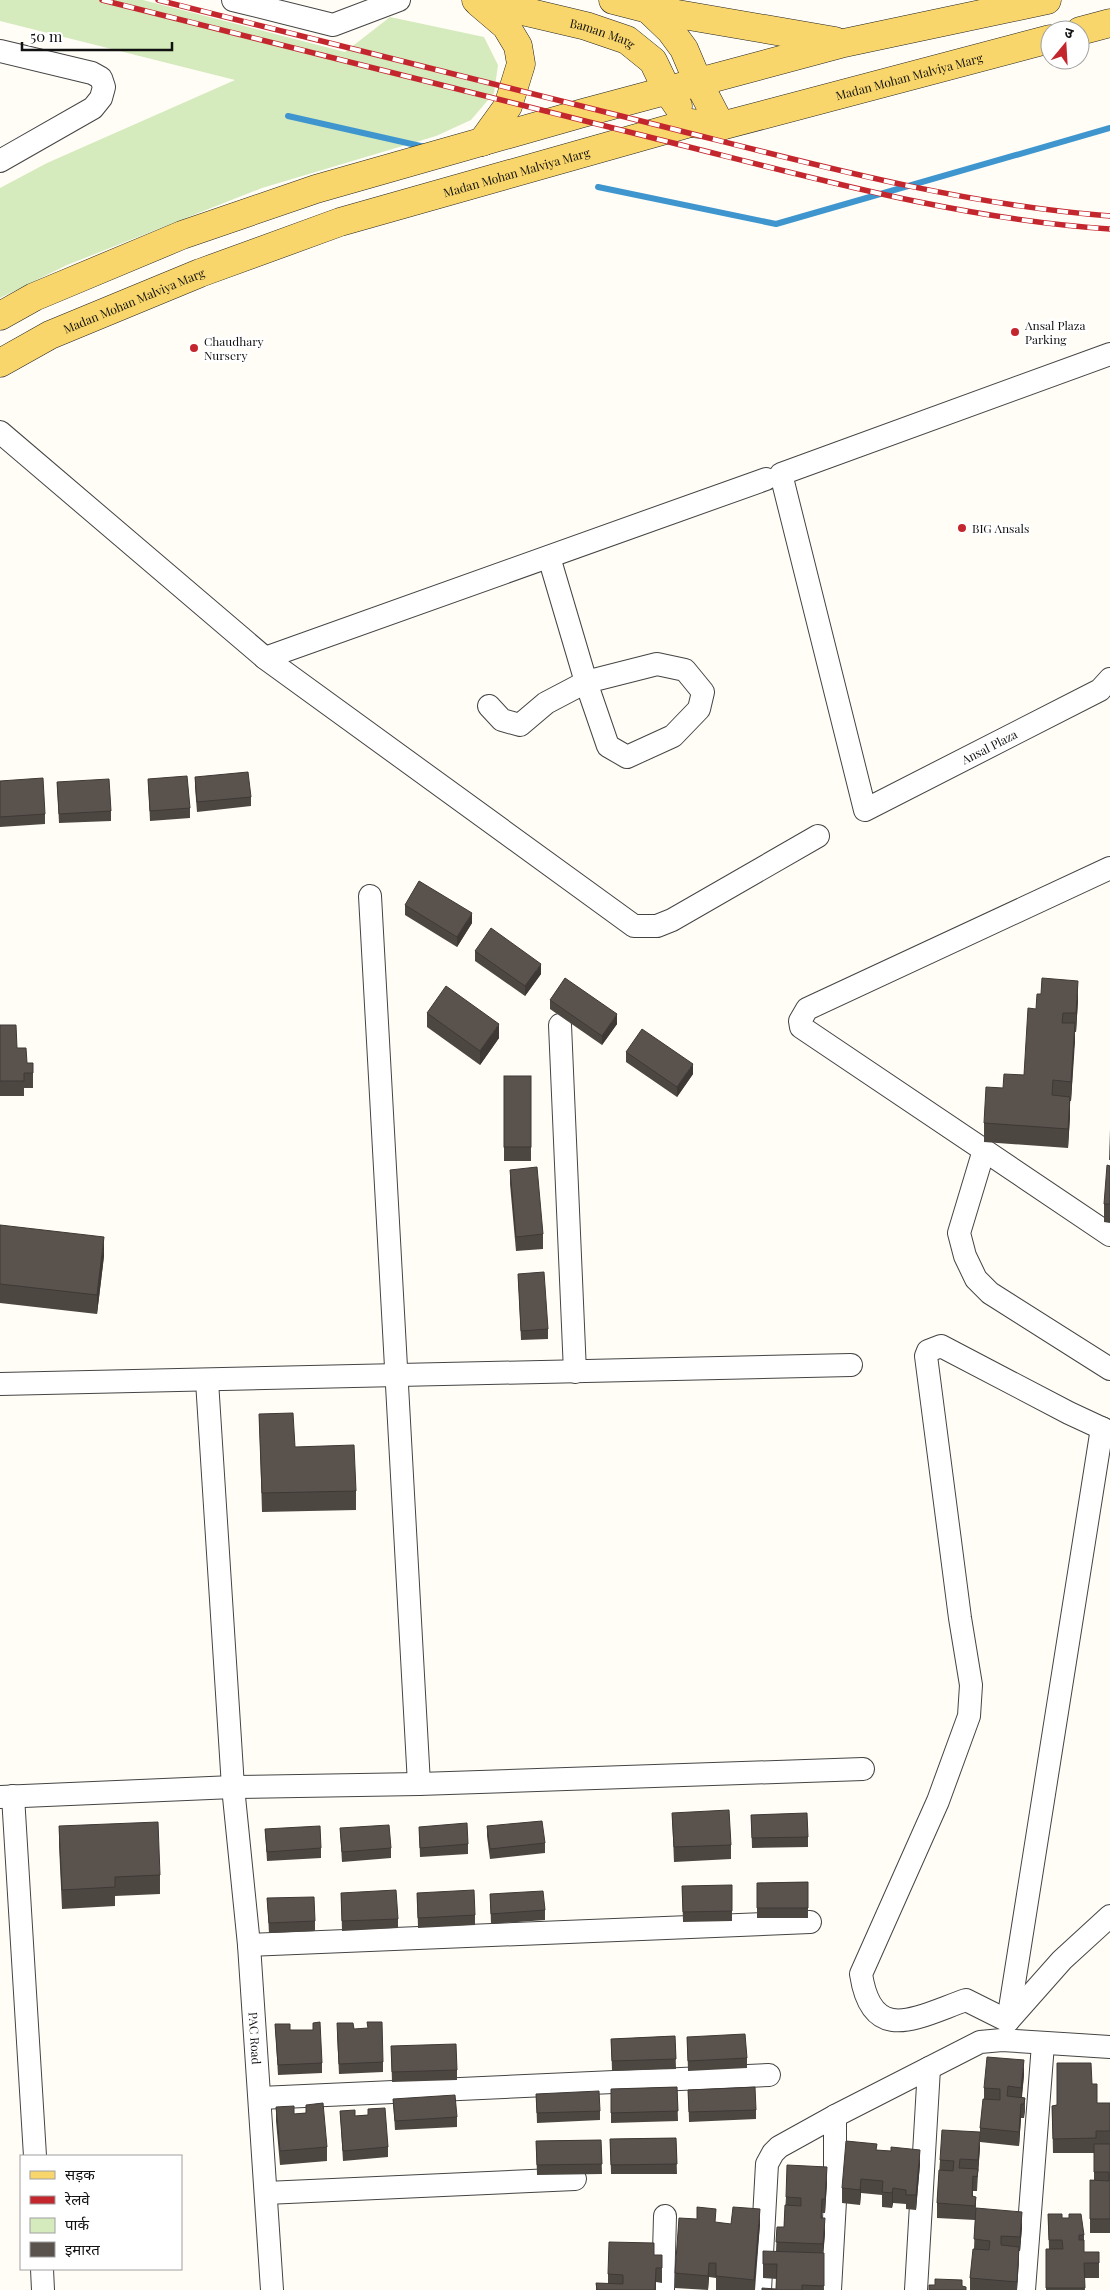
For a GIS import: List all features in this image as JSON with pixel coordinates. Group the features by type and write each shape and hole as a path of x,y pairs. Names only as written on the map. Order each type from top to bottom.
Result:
{"main road":[{"name":"Baman Marg","path":"476,0 586,26 627,40 653,61 667,90 690,123"},
{"path":"476,0 506,26 518,46 521,64 508,106 482,142"},
{"path":"616,0 648,9 844,43"},
{"path":"0,316 34,297 182,235 316,189 667,90 844,43 1048,0"},
{"path":"648,9 670,30 684,49 698,82 721,126"},
{"path":"1090,28 1110,23"},
{"name":"Madan Mohan Malviya Marg","path":"0,363 50,335 182,280 340,222 690,123 721,126 1040,41"}],"street":[{"path":"233,0 333,25 399,0"},
{"path":"0,51 92,73 101,78 104,87 101,98 93,108 0,161"},
{"name":"Ansal Plaza","path":"1110,354 781,474 865,810 1100,690 1110,680"},
{"path":"0,432 265,658 634,926 656,926 672,920 818,836"},
{"path":"265,658 766,479"},
{"path":"489,706 502,720 520,724 546,703 586,682 657,664 685,670 703,692 699,710 673,736 627,757 608,746 586,682 549,557"},
{"path":"1110,868 807,1008 802,1014 800,1021 801,1027 1110,1235"},
{"path":"370,896 419,1784"},
{"path":"560,1025 575,1372"},
{"path":"984,1150 959,1233 965,1256 976,1279 990,1293 1110,1369"},
{"path":"941,1346 1106,1430 1008,2020 966,2000 902,2021 888,2020 874,2013 864,1995 861,1974 938,1801 969,1716 970,1684 926,1356 928,1351 941,1346"},
{"path":"0,1384 207,1381 851,1365"},
{"name":"PAC Road","path":"207,1381 233,1787 249,1945 272,2290"},
{"path":"35,2155 7,1797 233,1787 419,1784 863,1769"},
{"path":"1008,2020 1062,1960 1110,1916"},
{"path":"249,1945 810,1922"},
{"path":"760,2290 767,2164 769,2158 779,2147 834,2116 980,2042 991,2040 1110,2048"},
{"path":"1024,2290 1043,2044"},
{"path":"916,2290 928,2068"},
{"path":"260,2098 769,2075"},
{"path":"830,2290 835,2202 834,2116"},
{"path":"266,2193 575,2179"},
{"path":"663,2290 665,2216"},
{"path":"42,2270 43,2290"}],"green space":[{"path":"0,0 143,0 345,52 390,17 484,37 498,65 494,93 471,120 436,136 262,188 67,265 0,298 0,188 47,163 235,80 0,21"}],"building":[{"path":"248,772 251,797 197,802 195,777"},
{"path":"187,776 190,808 150,811 148,779"},
{"path":"43,778 45,814 0,817 0,781"},
{"path":"109,779 111,811 59,814 57,782"},
{"path":"419,881 472,913 457,937 405,905"},
{"path":"491,928 541,964 525,986 475,951"},
{"path":"565,978 617,1014 602,1036 550,1000"},
{"path":"1042,978 1078,981 1076,1013 1063,1013 1062,1023 1075,1023 1071,1082 1053,1080 1052,1095 1070,1097 1068,1129 984,1123 986,1087 1003,1088 1004,1074 1024,1075 1028,1008 1036,1009 1037,994 1041,994"},
{"path":"446,986 499,1024 480,1051 427,1013"},
{"path":"0,1025 16,1025 17,1048 26,1048 27,1063 33,1063 33,1073 24,1073 24,1081 0,1081"},
{"path":"642,1029 693,1064 677,1087 626,1052"},
{"path":"504,1076 531,1076 531,1147 504,1147"},
{"path":"1107,1165 1110,1166 1110,1204 1104,1204"},
{"path":"537,1167 543,1234 516,1237 510,1170"},
{"path":"0,1225 104,1237 97,1295 0,1284"},
{"path":"544,1272 548,1329 521,1331 518,1274"},
{"path":"293,1413 295,1447 354,1445 356,1491 262,1493 259,1414"},
{"path":"729,1810 731,1845 674,1847 672,1813"},
{"path":"807,1813 808,1837 752,1838 751,1815"},
{"path":"542,1821 545,1843 490,1849 487,1826"},
{"path":"158,1822 160,1875 115,1877 115,1887 62,1890 59,1826"},
{"path":"467,1823 468,1844 420,1848 419,1827"},
{"path":"389,1825 391,1848 342,1852 340,1828"},
{"path":"320,1826 321,1848 267,1852 265,1829"},
{"path":"808,1882 808,1908 757,1908 757,1883"},
{"path":"732,1885 732,1911 683,1912 682,1886"},
{"path":"396,1890 398,1919 342,1921 341,1893"},
{"path":"474,1890 475,1915 418,1918 417,1893"},
{"path":"543,1891 545,1910 491,1914 490,1894"},
{"path":"314,1897 315,1921 269,1923 267,1898"},
{"path":"320,2022 322,2063 278,2065 275,2024 290,2024 290,2030 313,2030 313,2023"},
{"path":"367,2022 382,2022 383,2062 339,2064 337,2023 353,2023 354,2029 368,2028"},
{"path":"745,2034 747,2058 688,2061 687,2037"},
{"path":"675,2036 676,2059 612,2061 611,2039"},
{"path":"456,2044 457,2070 392,2072 391,2046"},
{"path":"987,2057 1024,2060 1021,2088 1008,2086 1007,2096 1025,2098 1024,2104 1021,2104 1019,2132 980,2128 983,2099 1000,2100 1000,2089 984,2088"},
{"path":"1057,2063 1091,2063 1092,2084 1097,2084 1097,2103 1110,2103 1110,2131 1096,2131 1096,2138 1053,2139 1052,2106 1057,2105"},
{"path":"677,2087 678,2111 611,2113 611,2089"},
{"path":"755,2087 756,2110 689,2112 688,2090"},
{"path":"599,2091 600,2111 537,2113 536,2094"},
{"path":"455,2095 457,2117 395,2121 393,2099"},
{"path":"323,2103 327,2147 280,2151 276,2107 294,2106 294,2114 306,2113 306,2105"},
{"path":"385,2108 388,2147 343,2151 340,2111 355,2110 355,2116 368,2115 368,2109"},
{"path":"942,2130 980,2132 978,2160 960,2159 959,2168 978,2169 977,2177 973,2176 972,2196 976,2197 975,2206 937,2203 939,2170 953,2171 954,2161 940,2160"},
{"path":"676,2138 677,2164 611,2165 610,2139"},
{"path":"601,2140 602,2164 537,2165 536,2141"},
{"path":"846,2141 877,2144 876,2150 891,2151 891,2147 920,2150 916,2195 906,2195 906,2190 893,2188 892,2193 882,2192 883,2181 861,2179 860,2190 842,2188"},
{"path":"1094,2144 1110,2144 1110,2219 1090,2219 1090,2180 1109,2181 1109,2172 1094,2172"},
{"path":"787,2165 827,2167 825,2199 822,2199 821,2218 825,2218 823,2244 776,2242 777,2227 784,2227 785,2205 801,2206 801,2198 786,2197"},
{"path":"697,2207 716,2209 715,2222 731,2224 733,2207 760,2209 754,2280 716,2276 716,2263 709,2263 708,2276 675,2273 679,2218 697,2219"},
{"path":"976,2208 1022,2212 1020,2237 1001,2236 1001,2245 1019,2247 1017,2282 970,2278 973,2249 989,2250 990,2241 974,2239"},
{"path":"1048,2214 1062,2214 1062,2218 1069,2218 1069,2214 1081,2214 1084,2235 1079,2235 1079,2240 1084,2240 1084,2252 1099,2252 1099,2263 1084,2263 1085,2288 1046,2288 1046,2249 1063,2249 1062,2240 1049,2240"},
{"path":"609,2242 654,2243 654,2255 662,2255 662,2268 656,2268 655,2290 597,2290 596,2283 623,2284 623,2275 608,2274"},
{"path":"763,2251 824,2253 824,2286 802,2285 802,2290 762,2290 762,2288 776,2289 777,2264 763,2264"},
{"path":"935,2279 962,2280 962,2286 966,2287 966,2290 929,2290 929,2285 935,2285"}],"waterway":[{"path":"288,116 425,147"},
{"path":"598,187 776,224 1110,128"}],"railway":[{"path":"102,0 882,194 995,216 1052,224 1110,229"},
{"path":"158,0 838,170 1000,203 1110,216"}],"place":[{"name":"Ansal Plaza Parking","path":"1015,332"},
{"name":"Chaudhary Nursery","path":"194,348"},
{"name":"BIG Ansals","path":"962,528"}]}
